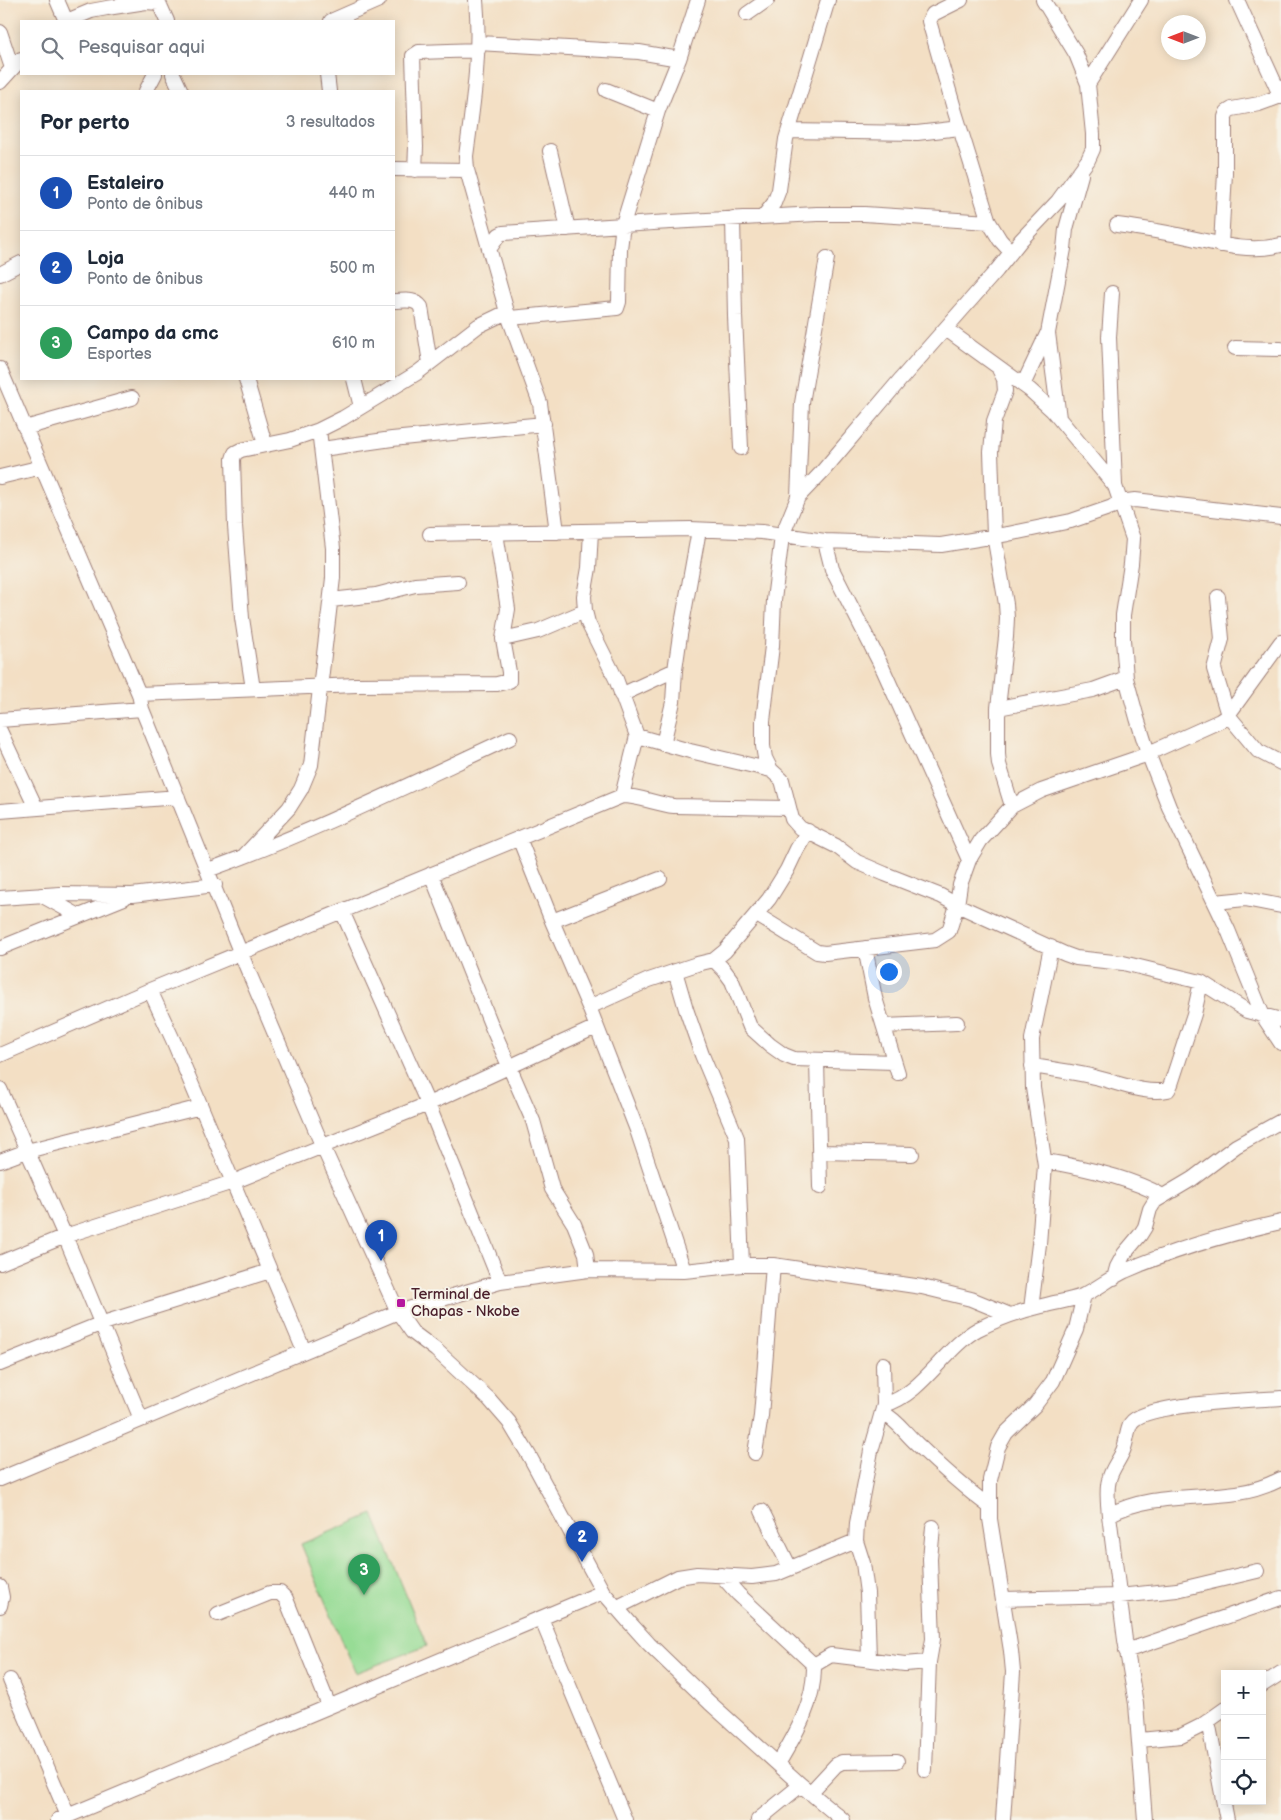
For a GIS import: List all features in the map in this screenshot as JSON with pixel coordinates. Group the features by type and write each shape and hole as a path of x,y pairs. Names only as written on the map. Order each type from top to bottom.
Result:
{"street":[{"path":"57,0 66,20"},
{"path":"333,20 379,0"},
{"path":"476,0 478,46 475,91 466,156 467,170 509,315 540,403 557,532"},
{"path":"253,689 242,618 235,526 233,459 235,453 265,444 290,440 320,430 418,373 478,326 509,315 617,308 619,302 620,249 623,224 658,111 679,59 698,0"},
{"path":"747,14 768,0"},
{"path":"763,216 774,204 779,190 789,131 828,0"},
{"path":"961,0 932,14 929,21 989,222 1000,240 1012,252"},
{"path":"798,496 822,472 1021,240 1058,201 1082,170 1093,149 1088,84 1076,54 1043,0"},
{"path":"1088,84 1140,0"},
{"path":"1221,245 1225,174 1225,117 1227,112 1281,96 1277,79 1237,0"},
{"path":"68,20 91,6 158,1 167,20"},
{"path":"0,32 16,64 0,82"},
{"path":"415,170 413,56 419,52 478,46 639,52 679,59"},
{"path":"147,90 155,75"},
{"path":"173,75 181,90"},
{"path":"327,75 328,90"},
{"path":"606,90 658,111"},
{"path":"789,131 917,133 960,128"},
{"path":"550,151 568,229"},
{"path":"395,169 467,170"},
{"path":"1005,391 1022,384 1048,333 1066,229 1082,170"},
{"path":"490,248 499,235 503,234 623,224 763,216 864,214 989,222"},
{"path":"733,218 741,448"},
{"path":"1117,225 1180,235 1234,248 1281,245"},
{"path":"827,258 802,404 798,496 782,536 763,721 765,758 771,770 782,780 792,819 800,828 836,846 857,862 941,896 957,905 1076,958 1123,963 1201,982 1248,1010 1281,1020"},
{"path":"0,274 20,264"},
{"path":"1112,293 1109,337 1115,486 1133,539 1123,615 1126,678 1148,753 1169,807 1228,930 1263,1016 1281,1043"},
{"path":"395,301 418,302 421,307 430,363"},
{"path":"946,329 1030,390 1059,418 1115,486"},
{"path":"1048,333 1059,418"},
{"path":"1235,348 1281,349"},
{"path":"1000,368 1004,379 1005,391 996,415 992,442 994,535 1007,618 998,708 999,764 1012,806"},
{"path":"0,369 139,694 142,709 215,885 241,954 322,1145 398,1312 412,1332 436,1350 489,1398 509,1422 603,1592 616,1608 649,1644 710,1703 843,1820"},
{"path":"246,380 265,444"},
{"path":"354,380 361,407"},
{"path":"25,428 132,398"},
{"path":"322,449 392,439 544,424"},
{"path":"244,858 289,808 307,777 311,765 333,578 333,548 320,430"},
{"path":"0,477 42,467"},
{"path":"430,534 699,530 762,532 825,541 941,545 1071,521 1112,507 1120,502 1143,500 1281,517"},
{"path":"663,744 673,702 680,634 699,530"},
{"path":"591,531 589,568 584,596 585,611 588,624 616,679 637,736 622,796"},
{"path":"139,694 509,681 510,677 503,639 508,609 496,532"},
{"path":"825,541 832,569 882,669 969,860"},
{"path":"331,600 376,595 415,585 458,582"},
{"path":"1218,597 1222,639 1214,669 1228,715 1258,751 1281,763"},
{"path":"503,639 538,631 585,611"},
{"path":"757,915 817,952 825,953 935,940 949,931 957,905 960,885 969,860 981,840 1012,806 1041,790 1148,753 1220,721 1228,715 1281,642"},
{"path":"622,696 675,670"},
{"path":"998,708 1093,690 1126,678"},
{"path":"0,720 142,709"},
{"path":"0,731 36,808"},
{"path":"637,736 771,770"},
{"path":"208,870 244,858 510,738"},
{"path":"0,1055 150,990 622,796 637,796 664,805 674,806 790,808"},
{"path":"0,811 178,797"},
{"path":"589,1007 649,980 714,960 725,951 757,915 787,870 808,831"},
{"path":"519,838 589,1007 637,1130 684,1271"},
{"path":"431,874 492,1027 533,1121 552,1189 574,1224 586,1254 588,1270"},
{"path":"552,921 660,879"},
{"path":"0,898 60,894 132,895 215,885"},
{"path":"941,896 960,885"},
{"path":"40,895 78,916"},
{"path":"0,948 132,895"},
{"path":"1215,902 1245,899 1281,906"},
{"path":"342,911 428,1104 500,1282"},
{"path":"1031,1308 1041,1225 1044,1161 1034,1088 1032,1039 1051,947"},
{"path":"714,960 732,981 750,1027 784,1055 794,1059 896,1068 875,998 865,948"},
{"path":"675,971 699,1046 737,1138 742,1265"},
{"path":"1032,1066 1094,1077 1143,1090 1160,1092 1168,1090 1194,1014 1201,982"},
{"path":"150,990 174,1040 304,1351"},
{"path":"884,1026 957,1023"},
{"path":"0,1263 65,1236 233,1182 428,1104 596,1027"},
{"path":"817,1060 820,1187"},
{"path":"0,1089 65,1236 141,1419"},
{"path":"0,1161 27,1150 201,1107"},
{"path":"1114,1278 1116,1267 1145,1227 1154,1201 1192,1179 1236,1146 1281,1121"},
{"path":"820,1152 912,1154"},
{"path":"1044,1161 1099,1172 1152,1189 1163,1196"},
{"path":"883,1409 932,1372 957,1346 976,1330 1031,1308 1067,1301 1084,1295 1146,1263 1203,1242 1281,1222"},
{"path":"0,1479 398,1312 500,1282 588,1270 684,1271 742,1265 773,1265 922,1287 971,1299 1010,1315"},
{"path":"755,1453 761,1416 773,1265"},
{"path":"0,1364 100,1324 270,1271"},
{"path":"1003,1820 1012,1672 989,1506 990,1480 998,1447 1006,1433 1035,1405 1053,1381 1076,1329 1084,1295"},
{"path":"869,1660 867,1593 863,1563 856,1541 856,1523 871,1451 883,1409 883,1364"},
{"path":"1145,1820 1140,1740 1136,1704 1126,1651 1109,1515 1108,1480 1122,1453 1132,1423 1137,1418 1153,1411 1206,1404 1281,1398"},
{"path":"883,1409 912,1440 968,1491 989,1506"},
{"path":"1109,1515 1131,1504 1238,1493 1258,1489 1281,1479"},
{"path":"762,1511 790,1568"},
{"path":"925,1770 929,1662 932,1639 930,1559 932,1527"},
{"path":"616,1608 678,1577 697,1574 762,1576 776,1574 856,1541"},
{"path":"1003,1599 1119,1596 1177,1590 1257,1572"},
{"path":"721,1575 738,1594 814,1666 813,1686 807,1708 794,1739 778,1764"},
{"path":"0,1587 2,1598 0,1606"},
{"path":"10,1680 63,1818 603,1592"},
{"path":"218,1614 270,1593 280,1593 286,1599 330,1706"},
{"path":"1126,1651 1281,1598"},
{"path":"541,1618 625,1820"},
{"path":"814,1666 831,1655 905,1664 929,1662"},
{"path":"1266,1682 1281,1673"},
{"path":"1140,1740 1181,1736 1221,1712"},
{"path":"1208,1720 1227,1820"},
{"path":"758,1820 806,1789 836,1764 842,1762 897,1761"}],"green space":[{"path":"373,1514 427,1646 355,1673 301,1544"}],"place":[{"name":"Estaleiro","path":"381,1261"},
{"name":"Terminal de Chapas - Nkobe","path":"401,1303"},
{"name":"Loja","path":"582,1562"},
{"name":"Campo da cmc","path":"364,1595"}]}
